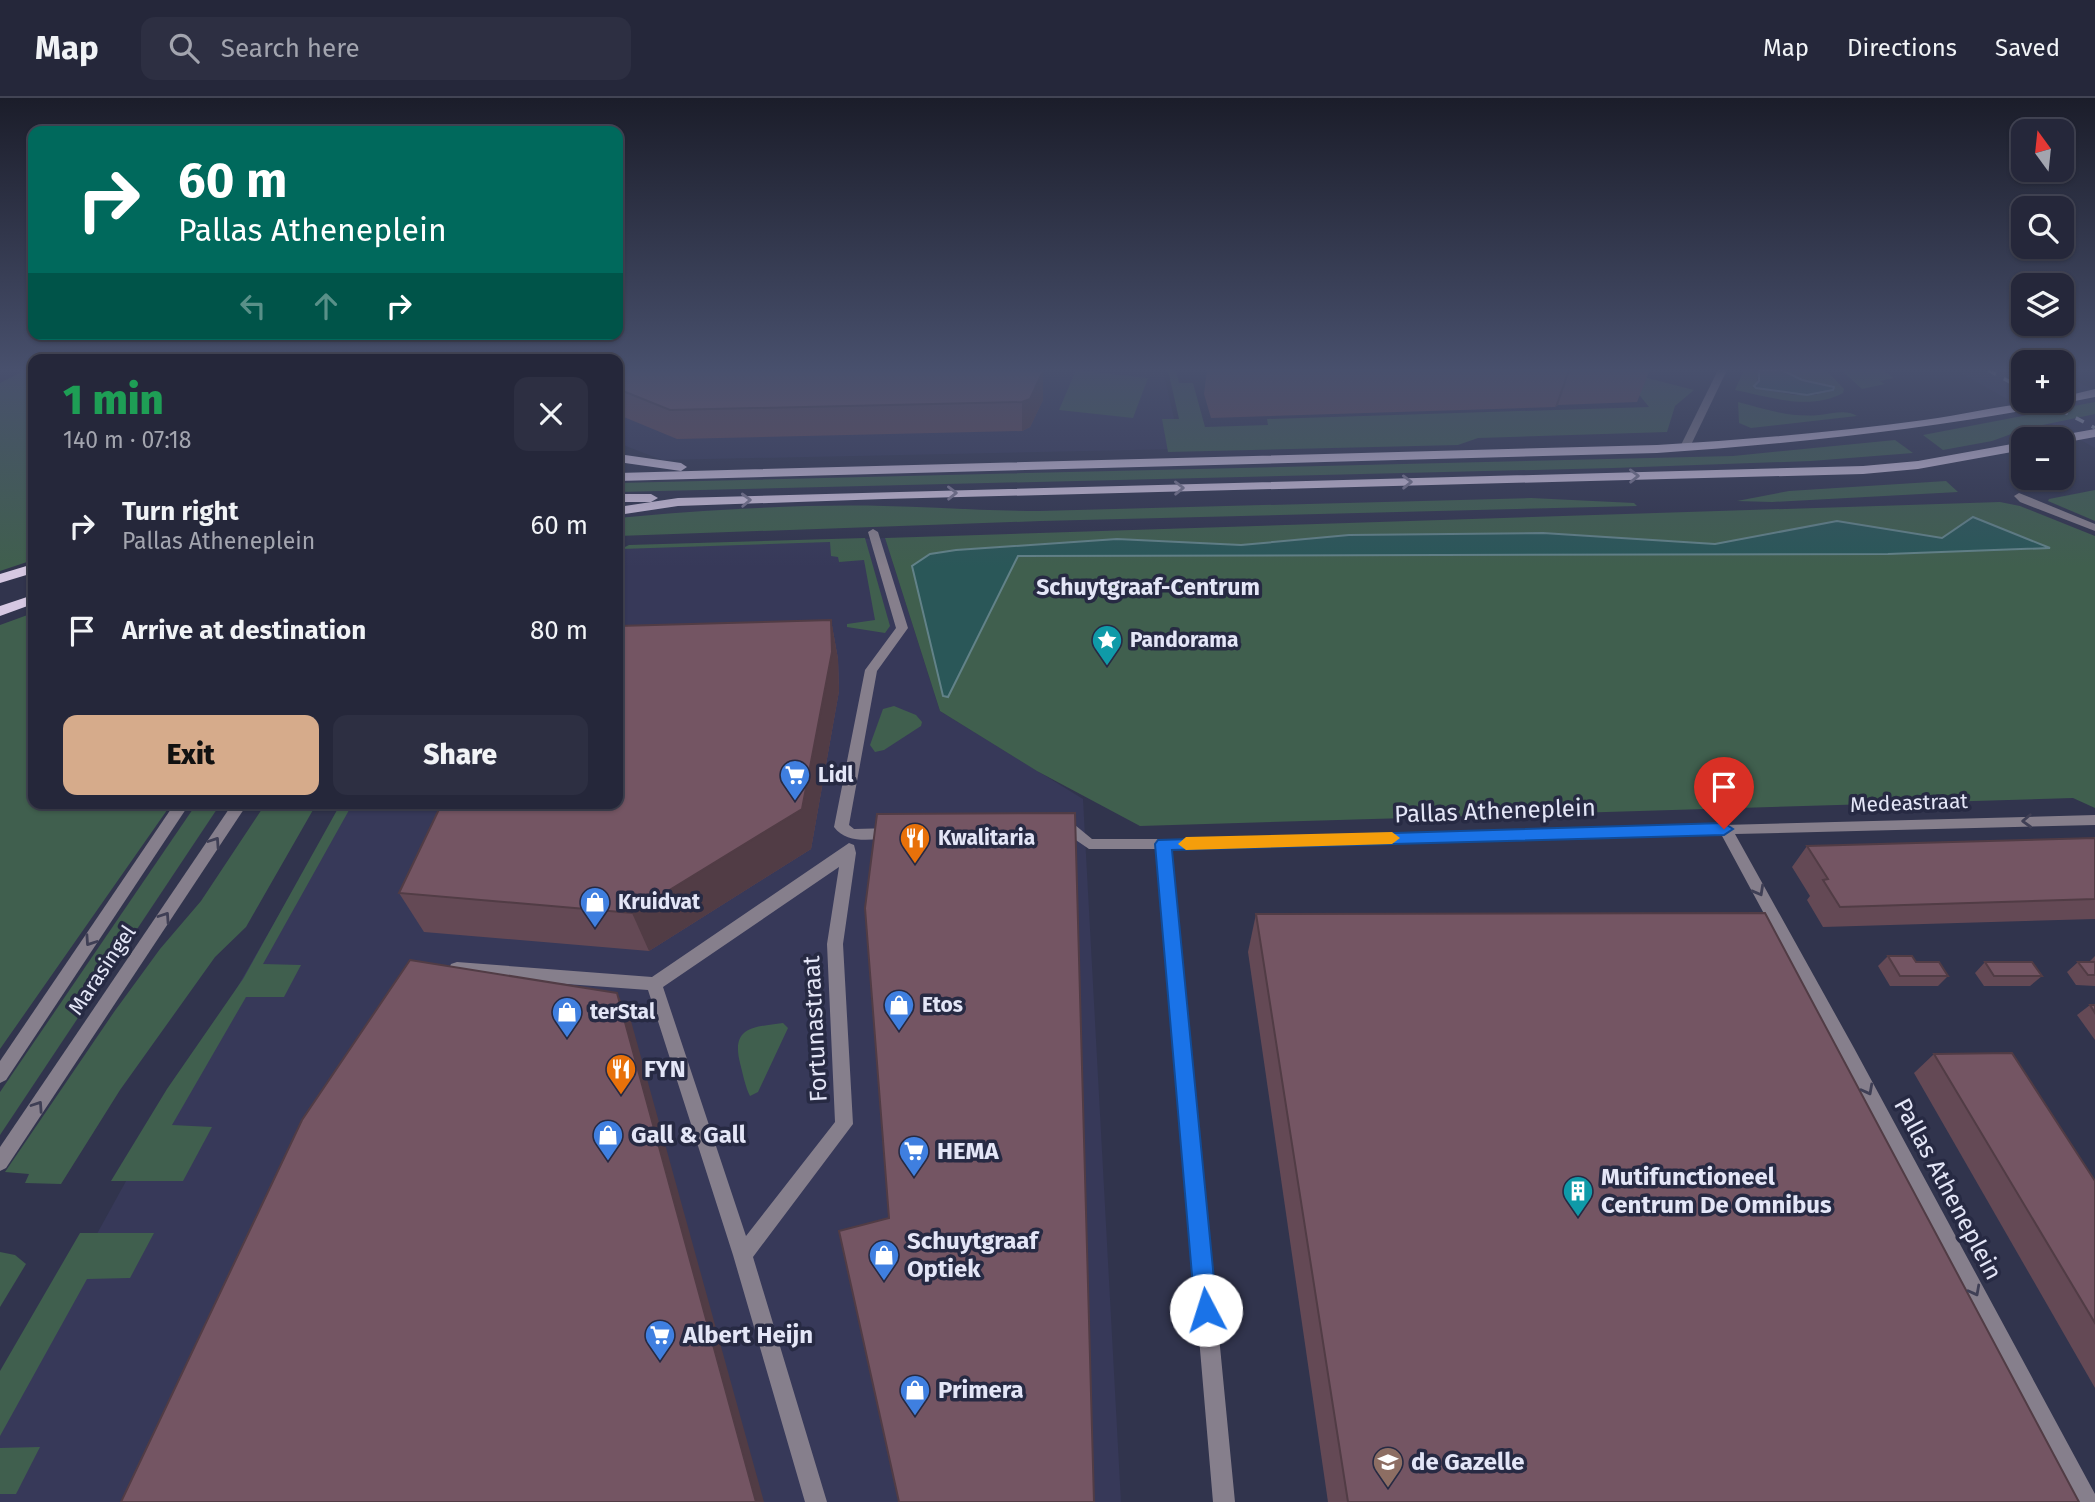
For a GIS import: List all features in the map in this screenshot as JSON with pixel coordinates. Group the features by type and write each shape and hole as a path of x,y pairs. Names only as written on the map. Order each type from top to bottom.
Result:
{"main road":[{"path":"623,477 1685,447 1783,442 1832,436"},
{"path":"623,511 678,502 1863,470 1918,465 2011,448"},
{"path":"623,459 747,472"},
{"path":"623,498 645,497 678,502"},
{"path":"0,579 28,570"},
{"path":"0,611 28,600"}],"street":[{"path":"1685,447 1691,436"},
{"path":"2019,496 2095,528"},
{"name":"Fortunastraat","path":"743,1255 844,1124 835,944 851,834 841,827 871,670 902,628 873,532"},
{"name":"Marasingel","path":"0,1075 179,809"},
{"name":"Marasingel","path":"0,1162 237,809"},
{"name":"Medeastraat","path":"1724,829 2095,820"},
{"name":"Pallas Atheneplein","path":"1043,830 1070,829 1089,844 1164,844 1724,829 1848,1053 2087,1502"},
{"path":"851,834 906,833"},
{"path":"1164,844 1224,1502"},
{"path":"442,969 654,984 849,853"},
{"path":"654,984 743,1255 816,1502"}],"shaded area":[{"path":"0,436 28,436 28,562 0,571"},
{"path":"623,436 1178,436 1181,449 662,460 623,445"},
{"path":"1165,436 1556,436 1478,438 1458,445 1168,452"},
{"path":"1924,436 2007,436 1943,450"},
{"path":"2074,436 2074,436 2095,436 2095,448"},
{"path":"1895,440 1913,453 1811,461 1613,468 623,492 623,483 1733,456"},
{"path":"1946,481 1958,492 1772,502 1737,501 1789,491"},
{"path":"2095,490 2095,521 2048,501 2049,499"},
{"path":"1531,498 1634,503 1637,506 1041,521 623,536 623,518 717,510 884,506 1039,511"},
{"path":"2000,502 2020,506 2095,536 2095,808 2073,798 1140,826 1037,771 940,711 885,538"},
{"path":"1973,517 2050,548 1888,554 1018,556 948,697 943,696 912,566 930,554 956,550 1117,539 1241,545 1349,535 1543,533 1715,544 1837,521 1942,538"},
{"path":"865,538 890,626 885,633 847,627 847,624 875,620 864,560 839,562 838,557 831,556 830,542 623,549 629,545"},
{"path":"885,538 940,711 1083,799 1121,1502 0,1502 0,1410 131,1172 340,809 623,809 623,547"},
{"path":"28,615 28,809 168,809 0,1049 0,625"},
{"path":"894,706 916,715 922,722 921,726 884,750 875,752 870,745 883,709"},
{"path":"193,809 217,809 0,1135 0,1092"},
{"path":"262,809 314,809 246,927 215,957 120,1090 61,1184 25,1183 29,1174 5,1172 114,1012 160,949 201,901"},
{"path":"338,809 350,809 263,964 301,965 284,997 246,997 172,1125 212,1127 183,1181 111,1181 167,1089 243,979"},
{"path":"783,1023 788,1028 758,1092 750,1096 740,1063 739,1042 747,1031"},
{"path":"80,1233 154,1233 130,1278 87,1279 0,1436 0,1371"},
{"path":"0,1252 15,1255 26,1264 0,1307"},
{"path":"40,1447 16,1494 0,1494 0,1448"}],"building":[{"path":"831,620 832,652 802,809 632,913 399,893 439,809 623,809 623,626"},
{"path":"1075,813 1094,1502 899,1502 839,1231 889,1218 865,908 877,814"},
{"path":"2095,838 2095,899 1840,907 1823,880 1828,879 1807,846"},
{"name":"Mutifunctioneel Centrum De Omnibus","path":"1765,913 2079,1502 1348,1502 1256,914"},
{"path":"1888,956 1912,956 1916,962 1939,962 1948,976 1900,976"},
{"path":"410,960 617,993 756,1502 121,1502 302,1120"},
{"path":"1985,962 2032,962 2042,976 1994,976"},
{"path":"2078,962 2095,962 2095,975 2088,975"},
{"path":"2012,1053 2095,1181 2095,1323 1934,1054"}],"slow traffic":[{"path":"1186,844 1392,838"}],"place":[{"name":"Pandorama","path":"1107,667"},
{"name":"Lidl","path":"795,802"},
{"name":"Kwalitaria","path":"915,865"},
{"name":"Kruidvat","path":"595,929"},
{"name":"Etos","path":"899,1032"},
{"name":"terStal","path":"567,1039"},
{"name":"FYN","path":"621,1096"},
{"name":"Gall & Gall","path":"608,1162"},
{"name":"HEMA","path":"914,1178"},
{"name":"Mutifunctioneel Centrum De Omnibus","path":"1578,1218"},
{"name":"Schuytgraaf Optiek","path":"884,1282"},
{"name":"Albert Heijn","path":"660,1362"},
{"name":"Primera","path":"915,1417"},
{"name":"de Gazelle","path":"1388,1489"}],"district":[{"name":"Schuytgraaf-Centrum","path":"1148,587"}],"route":[{"path":"1206,1310 1164,844 1724,829"}]}
